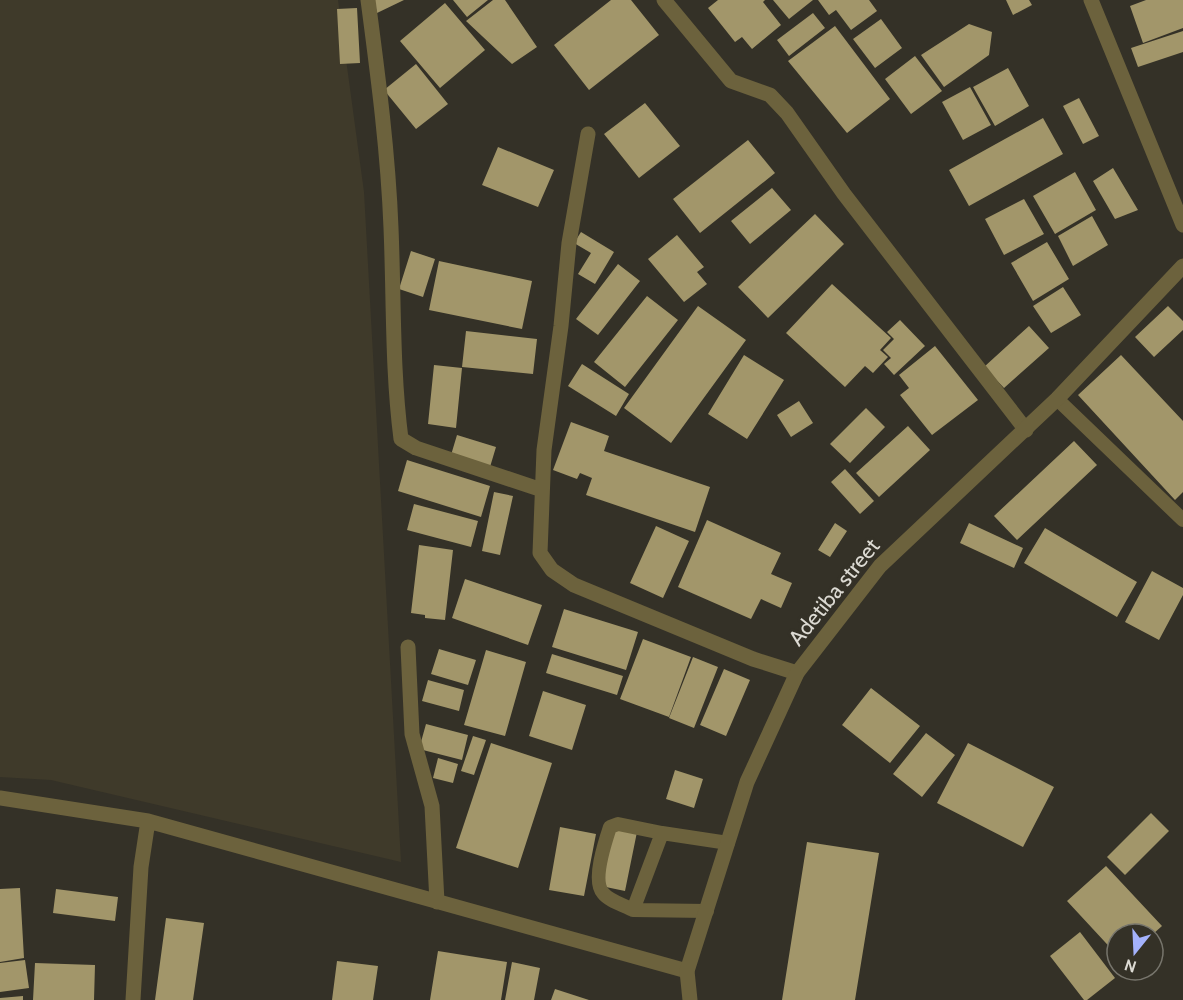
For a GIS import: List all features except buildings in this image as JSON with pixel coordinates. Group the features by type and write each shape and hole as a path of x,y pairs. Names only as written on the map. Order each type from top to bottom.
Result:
{"street":[{"path":"368,0 386,143 394,351 401,439 416,448 542,490"},
{"path":"664,0 731,81 770,95 787,113 844,194 1026,430"},
{"path":"1091,0 1183,225"},
{"path":"588,134 569,243 561,326 544,450 540,553 552,570 574,585 753,659 797,673"},
{"name":"Adetiba street","path":"687,970 747,782 797,673 880,566 1026,430 1183,266"},
{"path":"408,647 412,734 432,806 437,902"},
{"path":"0,798 148,821 687,970 690,1000"},
{"path":"133,1000 141,867 148,821"}],"lane":[{"path":"1057,399 1183,520"},
{"path":"707,910 633,910 603,894 598,884 599,871 610,827 618,824 728,843"},
{"path":"633,910 662,833"}],"shaded area":[{"path":"0,0 338,0 364,192 401,862 51,780 0,777"}]}
